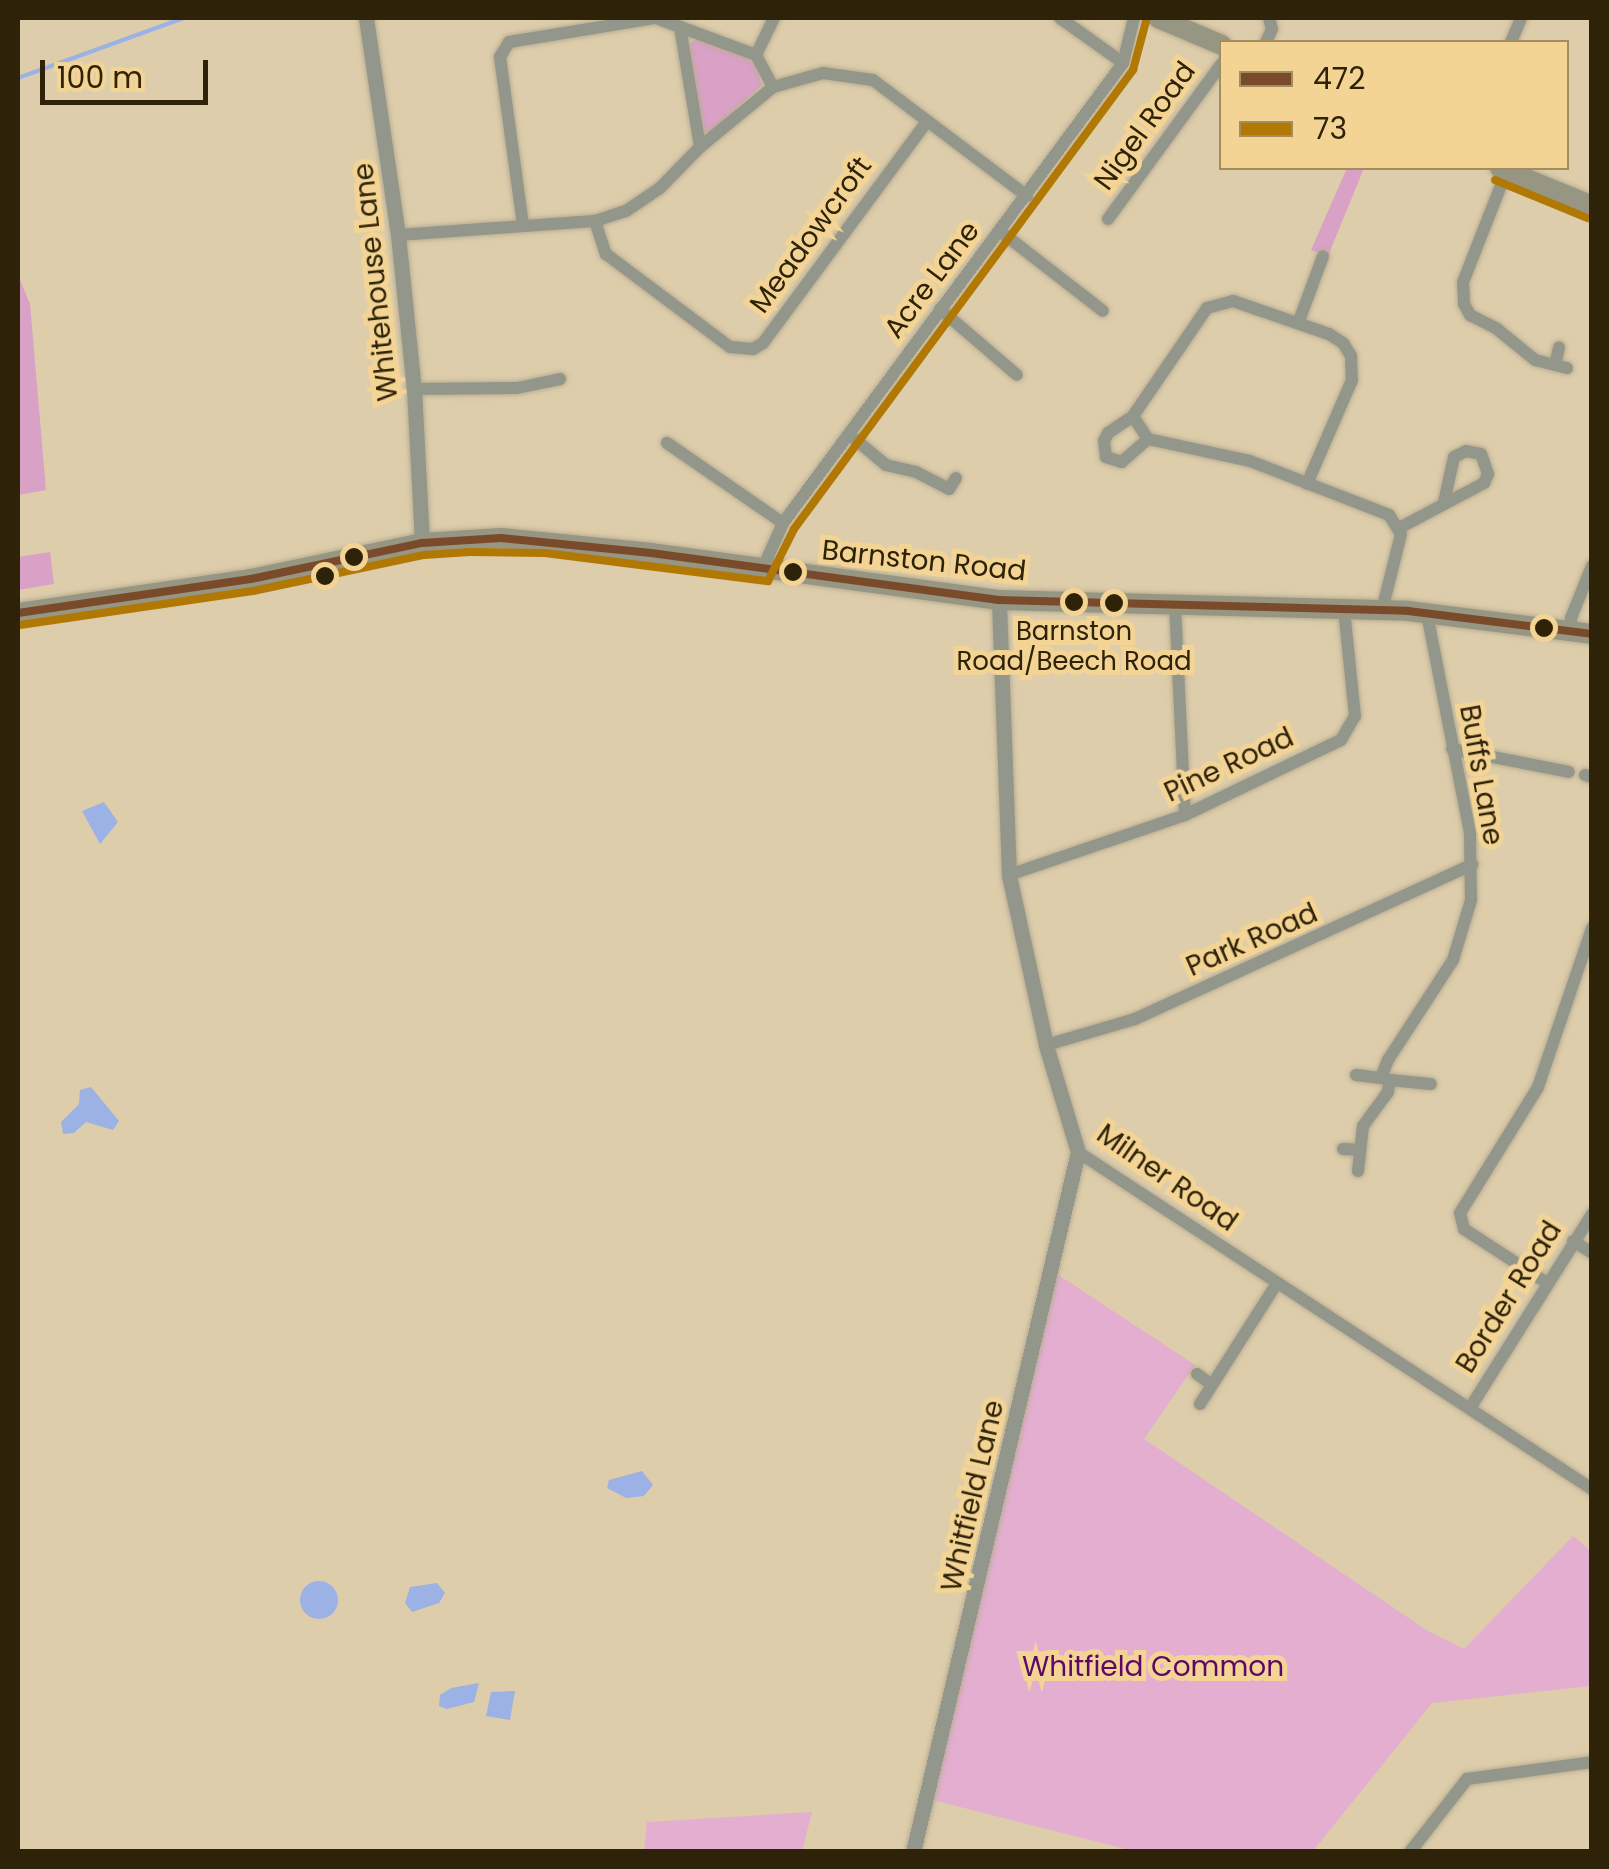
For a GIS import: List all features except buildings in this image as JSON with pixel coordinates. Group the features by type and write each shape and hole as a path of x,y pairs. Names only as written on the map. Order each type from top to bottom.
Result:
{"main road":[{"path":"1158,18 1219,44"},
{"path":"1505,170 1592,206"},
{"name":"Barnston Road","path":"18,613 251,579 422,543 546,541 999,600 1382,610 1581,632"}],"street":[{"name":"Whitehouse Lane","path":"366,18 398,235 414,389 422,543"},
{"path":"523,225 500,57 508,42 656,18 756,55 773,87"},
{"path":"756,55 774,18"},
{"path":"1060,18 1123,62"},
{"name":"Acre Lane","path":"762,570 783,524 1123,62 1134,18"},
{"path":"680,27 700,147"},
{"name":"Nigel Road","path":"1108,218 1219,67"},
{"path":"398,235 595,221 626,211 660,188 700,147 773,87 804,75 858,75 873,80 1027,196"},
{"name":"Meadowcroft","path":"595,221 606,254 730,348 752,349 763,343 927,120"},
{"path":"1503,170 1461,294 1470,315 1535,360 1561,366 1559,347"},
{"path":"1000,232 1103,312"},
{"path":"1299,322 1323,256"},
{"path":"1148,439 1122,462 1106,456 1104,441 1108,433 1133,416 1207,308 1233,300 1344,342 1354,369 1307,484"},
{"path":"940,309 1017,375"},
{"path":"414,389 517,388 560,379"},
{"path":"1133,416 1148,439 1250,461 1389,515 1401,527"},
{"path":"850,435 886,465 916,472 949,488 956,478"},
{"path":"666,443 783,524"},
{"path":"1382,610 1401,527 1444,502"},
{"path":"1581,632 1571,618 1592,566"},
{"name":"Milner Road","path":"999,600 1009,875 1046,1046 1078,1152 1592,1489"},
{"path":"1174,604 1185,815"},
{"name":"Pine Road","path":"1009,875 1185,815 1341,740 1351,730 1355,716 1344,609"},
{"name":"Buffs Lane","path":"1358,1170 1363,1126 1388,1092 1388,1060 1453,960 1468,915 1470,833 1427,614"},
{"path":"1452,749 1569,772"},
{"name":"Park Road","path":"1046,1046 1135,1019 1472,864"},
{"path":"1547,1283 1464,1229 1460,1212 1538,1087 1592,928"},
{"path":"1356,1074 1431,1084"},
{"path":"1344,1149 1360,1150"},
{"name":"Whitfield Lane","path":"913,1852 1078,1152"},
{"name":"Border Road","path":"1470,1408 1592,1214"},
{"path":"1573,1241 1592,1252"},
{"path":"1200,1404 1276,1283"},
{"path":"1197,1374 1211,1384"},
{"path":"1410,1852 1467,1779 1592,1762"}],"green space":[{"name":"Whitfield Common","path":"1057,1274 1195,1365 1144,1439 1428,1631 1464,1649 1573,1536 1591,1551 1591,1686 1432,1703 1313,1851 1133,1851 933,1800"},
{"path":"812,1812 802,1851 644,1851 647,1822"}],"shaded area":[{"path":"698,38 747,58 755,64 762,85 710,132 703,132 686,46"},
{"path":"1346,170 1363,170 1328,256 1311,250"},
{"path":"18,275 30,304 46,490 18,495"},
{"path":"50,552 54,584 18,590 18,557"}],"water":[{"path":"104,802 118,822 100,844 82,811"},
{"path":"91,1087 119,1121 113,1130 86,1122 74,1133 63,1134 61,1122 79,1104 80,1090"},
{"path":"642,1471 653,1485 644,1496 626,1498 607,1488 609,1480"},
{"path":"319,1581 333,1586 338,1600 333,1614 319,1619 305,1614 300,1600 305,1586"},
{"path":"437,1583 445,1593 439,1603 412,1612 405,1603 410,1587"},
{"path":"479,1683 474,1702 447,1709 439,1706 440,1695 451,1688"},
{"path":"515,1691 510,1720 486,1716 491,1692"}],"waterway":[{"path":"18,78 184,18"}],"transit line":[{"name":"73","path":"20,625 253,591 424,555 470,552 545,553 768,581 794,529 1133,70 1146,21"},
{"name":"73","path":"1495,180 1587,218"},
{"name":"472","path":"18,613 251,579 422,543 501,538 651,553 999,600 1408,611 1592,634"}],"place":[{"name":"Barnston Road/Beech Road","path":"1074,602"}]}
